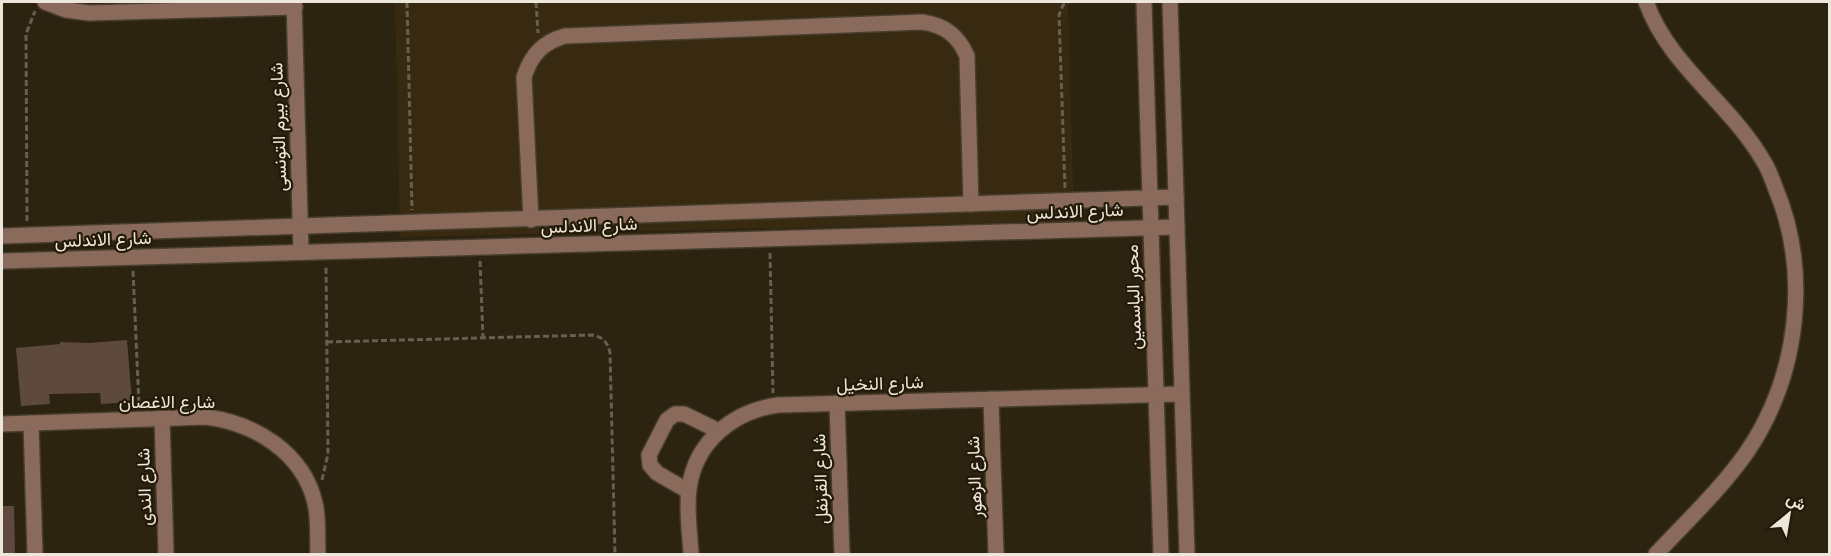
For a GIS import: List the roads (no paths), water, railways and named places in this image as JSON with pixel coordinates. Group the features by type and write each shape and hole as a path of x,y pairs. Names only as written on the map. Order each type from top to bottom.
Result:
{"street":[{"path":"46,2 78,12 136,7 295,4"},
{"name":"محور الياسمين","path":"1144,2 1161,555"},
{"path":"1170,2 1187,555"},
{"path":"1646,2 1671,49 1736,124 1765,162 1785,210 1796,260 1796,311 1788,357 1772,406 1747,451 1715,492 1656,555"},
{"name":"شارع بيرم التونسى","path":"295,4 301,252"},
{"path":"531,220 523,87 528,67 539,50 556,39 565,36 922,22 947,29 960,41 967,56 971,204"},
{"name":"شارع الاندلس","path":"2,236 1176,197"},
{"name":"شارع الاندلس","path":"2,261 1177,227"},
{"name":"شارع النخيل","path":"691,555 688,491 691,477 699,458 719,430 752,410 773,406 837,403 1182,394"},
{"name":"شارع الزهور","path":"991,399 996,555"},
{"name":"شارع القرنفل","path":"837,403 842,555"},
{"path":"688,491 657,473 650,465 649,455 667,420 675,414 684,414 719,430"},
{"name":"شارع الاغصان","path":"2,424 206,417 251,428 277,445 298,467 316,505 318,555"},
{"name":"شارع الندى","path":"162,418 166,555"},
{"path":"30,423 35,555"}]}
